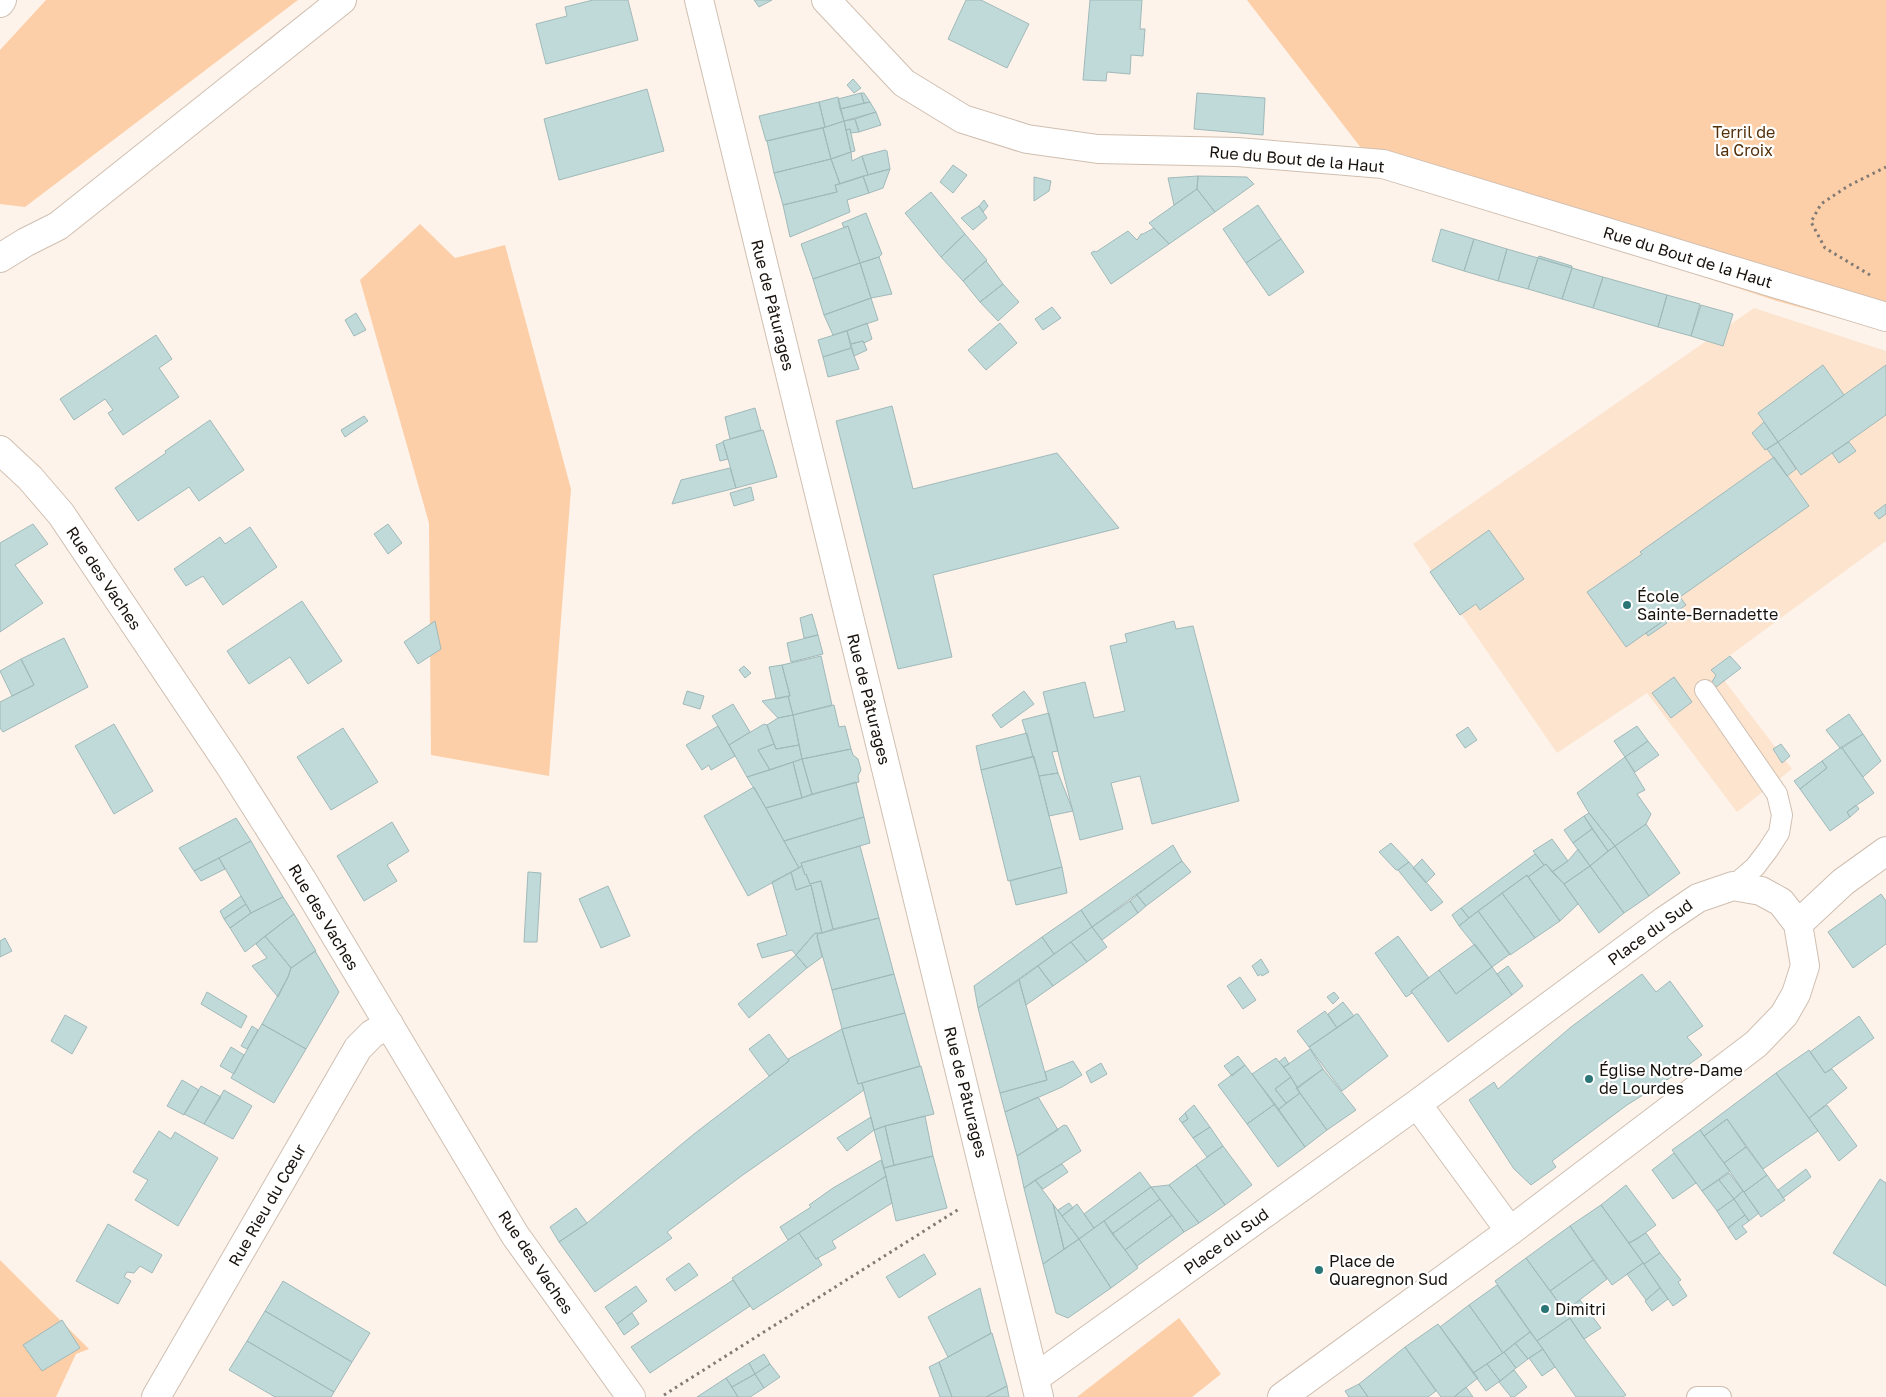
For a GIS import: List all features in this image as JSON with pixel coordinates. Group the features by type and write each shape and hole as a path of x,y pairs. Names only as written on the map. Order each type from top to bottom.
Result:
{"street":[{"path":"0,258 13,240 58,226 342,0"},
{"name":"Rue de Pâturages","path":"700,0 1037,1388"},
{"name":"Rue du Bout de la Haut","path":"826,0 904,83 962,119 1027,139 1098,148 1237,152 1383,164 1886,317"},
{"name":"Rue des Vaches","path":"0,450 40,489 73,531 230,766 301,878 520,1242 631,1397"},
{"path":"1798,924 1843,882 1886,851"},
{"name":"Place du Sud","path":"1037,1388 1417,1104 1698,898 1733,886 1761,891 1781,902 1798,924 1806,966 1796,994 1784,1015 1756,1044 1510,1232 1282,1397"},
{"name":"Rue Rieu du Cœur","path":"156,1397 358,1048 372,1034 389,1024"},
{"path":"1417,1104 1510,1232"}],"lane":[{"path":"1705,690 1777,794 1782,815 1779,833 1768,850 1755,867 1733,886"},
{"path":"1697,1397 1721,1397"}],"path":[{"path":"1871,276 1825,248 1811,222 1821,204 1848,186 1886,167"},
{"path":"661,1397 990,1190"}],"shaded area":[{"name":"École Sainte-Bernadette","path":"1754,308 1886,351 1886,541 1714,667 1792,769 1737,812 1647,693 1557,753 1413,544"}],"green space":[{"path":"46,0 298,0 25,207 0,204 0,50"},
{"name":"Terril de la Croix","path":"1247,0 1886,0 1886,331 1777,301 1378,170"},
{"path":"420,224 455,258 505,245 571,489 549,776 431,755 429,523 360,280"},
{"path":"0,1260 89,1349 76,1354 56,1397 0,1397"},
{"path":"1179,1318 1221,1374 1192,1397 1077,1397"}],"building":[{"path":"593,0 628,0 638,40 546,64 536,24 567,16 565,7"},
{"path":"754,0 772,0 759,7"},
{"path":"966,0 981,0 1029,24 1007,68 948,39"},
{"path":"1090,0 1142,0 1140,29 1145,29 1143,56 1131,55 1130,74 1107,72 1106,81 1083,80"},
{"path":"853,79 861,88 854,93 847,85"},
{"path":"647,89 664,151 559,180 544,119"},
{"path":"861,93 864,93 870,102 864,103"},
{"path":"861,93 864,103 840,109 838,99"},
{"path":"1197,93 1265,98 1263,135 1194,129"},
{"path":"838,97 844,121 823,128 825,127 819,102"},
{"path":"819,102 825,127 766,141 759,116"},
{"path":"870,102 876,112 844,121 840,109"},
{"path":"876,112 881,125 859,132 855,119"},
{"path":"855,119 859,132 851,133 850,129 846,130 844,121"},
{"path":"844,121 851,152 831,159 823,128"},
{"path":"823,128 831,159 774,173 767,141"},
{"path":"850,129 855,151 851,152 846,130"},
{"path":"887,151 890,169 868,175 862,156"},
{"path":"851,152 852,161 862,156 868,175 840,184 831,159"},
{"path":"831,159 840,184 835,185 837,192 783,205 774,173"},
{"path":"953,165 967,175 953,193 940,182"},
{"path":"890,169 883,188 869,193 863,176"},
{"path":"863,176 869,193 847,200 850,212 790,237 783,205 837,192 835,185"},
{"path":"1198,176 1247,177 1254,184 1215,212 1197,189"},
{"path":"1198,176 1197,189 1174,205 1168,178"},
{"path":"1034,177 1051,181 1049,191 1034,201"},
{"path":"1197,189 1215,212 1169,244 1149,223"},
{"path":"931,192 965,234 941,257 905,213"},
{"path":"984,200 988,206 983,212 979,206"},
{"path":"1258,205 1281,239 1246,263 1223,229"},
{"path":"979,206 987,218 973,230 961,218"},
{"path":"866,213 882,254 879,257 860,263 848,226 844,228 842,223"},
{"path":"848,226 860,263 813,279 801,244"},
{"path":"1154,228 1169,244 1111,284 1091,253 1096,252 1128,231 1137,240 1141,234"},
{"path":"1441,229 1474,239 1464,271 1432,261"},
{"path":"965,234 987,260 963,281 941,257"},
{"path":"1281,239 1304,272 1269,296 1246,263"},
{"path":"1474,239 1507,249 1498,281 1464,271"},
{"path":"1507,249 1538,258 1528,289 1498,281"},
{"path":"1539,256 1572,266 1572,268 1538,258"},
{"path":"879,257 892,294 871,298 860,263"},
{"path":"1538,258 1572,268 1562,299 1528,289"},
{"path":"986,261 1003,284 980,302 963,281"},
{"path":"860,263 871,298 824,315 813,279"},
{"path":"1572,268 1603,277 1593,308 1562,299"},
{"path":"1603,277 1667,295 1658,327 1593,308"},
{"path":"1003,284 1019,302 998,321 980,302"},
{"path":"1667,295 1700,304 1691,336 1658,327"},
{"path":"871,298 878,320 833,335 824,315"},
{"path":"1701,305 1733,314 1723,346 1691,336"},
{"path":"1052,307 1061,318 1043,330 1035,319"},
{"path":"356,313 366,330 354,336 345,320"},
{"path":"867,323 872,339 864,343 863,341 851,344 847,331"},
{"path":"1000,323 1017,343 986,370 968,350"},
{"path":"847,331 851,348 823,357 818,340"},
{"path":"156,335 172,359 159,368 179,397 123,435 108,413 113,410 105,399 74,420 60,399"},
{"path":"863,341 867,350 854,356 851,344"},
{"path":"851,348 859,369 828,377 823,357"},
{"path":"1823,365 1844,395 1778,442 1758,413"},
{"path":"1886,365 1886,415 1801,475 1778,442"},
{"path":"892,406 913,489 1057,453 1119,528 933,575 952,657 898,669 836,421"},
{"path":"755,408 761,430 730,439 725,417"},
{"path":"364,416 368,421 345,437 341,430"},
{"path":"210,420 244,470 199,501 189,487 138,521 115,488"},
{"path":"1764,422 1778,442 1765,450 1752,433"},
{"path":"763,430 777,477 736,488 723,441"},
{"path":"723,442 728,459 720,461 716,445"},
{"path":"1778,442 1796,469 1787,476 1767,449"},
{"path":"1849,442 1856,451 1839,463 1832,453"},
{"path":"1774,457 1809,506 1680,597 1686,605 1626,647 1587,592"},
{"path":"730,468 736,488 672,504 681,480"},
{"path":"751,487 754,500 734,506 730,493"},
{"path":"1886,504 1886,514 1879,519 1874,513"},
{"path":"33,524 48,544 15,565 43,603 0,632 0,543"},
{"path":"388,524 402,543 388,554 374,534"},
{"path":"250,527 277,567 223,605 203,576 186,586 174,569 220,537 225,544"},
{"path":"1489,530 1524,579 1480,610 1476,604 1460,615 1430,572"},
{"path":"302,601 342,661 308,684 290,657 249,684 227,651"},
{"path":"812,614 818,635 804,638 800,618"},
{"path":"1665,620 1667,623 1648,636 1646,633"},
{"path":"435,621 441,649 418,664 404,642"},
{"path":"1174,621 1176,629 1193,626 1239,801 1152,824 1140,776 1111,783 1123,829 1080,840 1043,692 1085,682 1094,718 1125,711 1110,646 1127,642 1125,634"},
{"path":"818,635 823,654 791,662 787,643"},
{"path":"64,638 88,687 3,732 0,728 0,702 34,685 21,659"},
{"path":"821,656 832,705 793,715 782,665"},
{"path":"1730,656 1741,668 1716,687 1712,682 1716,675 1711,670"},
{"path":"21,659 34,685 12,696 0,671"},
{"path":"782,665 790,696 776,699 769,667"},
{"path":"744,666 751,673 745,678 739,670"},
{"path":"1674,677 1692,702 1671,718 1652,693"},
{"path":"687,691 704,696 700,709 683,704"},
{"path":"1024,691 1034,704 1001,728 992,715"},
{"path":"788,696 793,715 778,718 762,701"},
{"path":"733,704 750,732 729,745 712,716"},
{"path":"834,705 839,727 845,726 851,749 802,759 793,715"},
{"path":"1049,713 1058,751 1052,752 1058,773 1039,776 1022,720"},
{"path":"1849,714 1863,734 1840,748 1826,730"},
{"path":"793,715 799,745 776,749 767,725 778,718"},
{"path":"114,724 153,791 114,814 75,746"},
{"path":"764,724 767,725 774,744 758,750 770,770 747,777 729,745"},
{"path":"718,726 735,756 711,770 709,765 702,770 686,745"},
{"path":"1637,726 1648,741 1625,757 1614,741"},
{"path":"1468,727 1477,740 1465,748 1456,735"},
{"path":"343,728 378,782 331,810 297,757"},
{"path":"1027,733 1033,757 981,770 976,746"},
{"path":"1863,734 1881,761 1863,777 1842,748"},
{"path":"1648,741 1659,755 1635,772 1625,757"},
{"path":"774,744 776,749 799,745 802,759 770,770 758,750"},
{"path":"1781,744 1790,756 1782,763 1773,749"},
{"path":"1842,748 1874,793 1847,812 1850,817 1830,831 1800,789 1827,768 1822,761"},
{"path":"851,749 853,755 858,759 861,770 858,776 859,782 812,794 802,759"},
{"path":"1034,756 1062,867 1008,881 981,770"},
{"path":"1625,757 1645,790 1637,794 1651,814 1646,824 1615,846 1589,813 1577,793"},
{"path":"802,759 812,794 802,798 793,762"},
{"path":"1822,761 1827,768 1800,789 1794,781"},
{"path":"793,762 802,798 766,808 747,777"},
{"path":"1058,773 1073,811 1049,816 1039,776"},
{"path":"856,782 864,817 784,841 766,808"},
{"path":"754,787 799,868 748,896 704,816"},
{"path":"1856,805 1859,809 1850,817 1847,812"},
{"path":"1589,813 1615,846 1608,851 1584,816"},
{"path":"1584,816 1592,829 1573,843 1564,830"},
{"path":"864,817 870,843 801,863 802,866 799,868 784,841"},
{"path":"236,818 251,841 194,871 179,848"},
{"path":"392,822 409,851 387,865 397,881 364,901 337,856"},
{"path":"1646,824 1680,873 1649,896 1615,846"},
{"path":"1592,829 1608,851 1590,866 1573,843"},
{"path":"1552,839 1568,861 1552,872 1533,851"},
{"path":"251,841 283,897 251,913 219,858"},
{"path":"1391,843 1409,862 1398,870 1379,852"},
{"path":"1173,845 1182,861 1092,927 1081,910"},
{"path":"860,846 879,918 833,929 821,881 810,884 801,863"},
{"path":"1615,846 1649,896 1624,913 1590,866"},
{"path":"1578,849 1590,866 1564,884 1552,872 1568,861"},
{"path":"1535,854 1544,865 1528,877 1527,875 1469,918 1461,908"},
{"path":"219,858 225,869 201,881 194,871"},
{"path":"1422,859 1435,874 1426,883 1413,868"},
{"path":"1182,861 1191,872 1146,906 1137,895"},
{"path":"1409,862 1443,902 1431,911 1398,870"},
{"path":"1546,864 1564,884 1578,904 1560,921 1528,877"},
{"path":"802,866 810,884 821,881 833,929 822,933 811,885 796,890 791,872"},
{"path":"1590,866 1624,913 1599,933 1564,884"},
{"path":"1062,867 1067,893 1016,905 1010,881"},
{"path":"528,872 541,873 537,942 524,942"},
{"path":"791,872 796,890 811,885 822,933 815,933 796,955 792,950 762,958 757,944 787,935 772,882"},
{"path":"1527,875 1560,921 1535,938 1502,893"},
{"path":"608,886 630,936 601,948 579,899"},
{"path":"1502,893 1535,938 1510,955 1478,911"},
{"path":"1881,894 1886,901 1886,944 1853,968 1828,932"},
{"path":"1137,895 1146,906 1138,913 1130,901"},
{"path":"241,896 246,904 224,919 220,911"},
{"path":"283,897 294,914 245,952 230,928 251,913"},
{"path":"1130,901 1138,913 1102,940 1092,927"},
{"path":"246,904 251,913 230,928 224,919"},
{"path":"1461,908 1469,918 1459,926 1452,915"},
{"path":"1081,910 1092,927 1054,954 1042,937"},
{"path":"1478,911 1510,954 1492,967 1459,926"},
{"path":"294,914 316,951 291,968 265,936"},
{"path":"879,918 894,974 832,990 818,934"},
{"path":"1092,927 1107,947 1087,962 1071,942"},
{"path":"815,933 818,934 822,957 807,968 796,955"},
{"path":"265,936 291,968 278,997 252,966 267,958 256,944"},
{"path":"1398,936 1429,978 1406,997 1375,953"},
{"path":"1042,937 1054,954 978,1008 974,986"},
{"path":"5,938 12,951 0,957 0,941"},
{"path":"1071,942 1087,962 1053,986 1038,966"},
{"path":"1475,944 1492,967 1456,994 1439,970"},
{"path":"315,951 339,992 306,1049 262,1024 291,968"},
{"path":"796,955 807,968 749,1018 738,1004"},
{"path":"1261,959 1269,972 1258,976 1252,966"},
{"path":"1038,966 1053,986 1026,1005 1019,980"},
{"path":"1508,966 1523,986 1512,995 1497,974"},
{"path":"1492,967 1512,995 1448,1042 1411,991 1439,970 1456,994"},
{"path":"894,974 905,1013 842,1029 832,990"},
{"name":"Église Notre-Dame de Lourdes","path":"1642,974 1656,992 1670,981 1703,1026 1687,1037 1702,1055 1627,1105 1552,1161 1556,1167 1531,1185 1514,1169 1469,1100 1494,1082 1498,1089 1571,1027"},
{"path":"1240,977 1256,1000 1243,1009 1227,986"},
{"path":"1019,980 1047,1080 1000,1093 978,1008"},
{"path":"207,992 247,1016 241,1028 201,1004"},
{"path":"1334,992 1339,998 1333,1004 1327,997"},
{"path":"1343,1002 1354,1016 1337,1028 1328,1014"},
{"path":"1325,1011 1337,1028 1309,1047 1297,1031"},
{"path":"905,1013 920,1066 858,1084 842,1029"},
{"path":"1358,1014 1388,1056 1342,1091 1309,1047"},
{"path":"65,1015 87,1027 72,1054 51,1041"},
{"path":"1859,1016 1874,1038 1825,1073 1810,1052"},
{"path":"262,1024 306,1049 274,1103 231,1078"},
{"path":"252,1026 258,1030 247,1049 241,1046"},
{"path":"842,1029 858,1084 862,1083 864,1090 740,1177 667,1232 672,1238 595,1292 559,1242 587,1223 694,1134 789,1061 788,1059"},
{"path":"769,1034 789,1061 769,1076 749,1049"},
{"path":"231,1047 244,1055 234,1074 220,1066"},
{"path":"1310,1049 1323,1069 1298,1088 1284,1067"},
{"path":"1809,1050 1825,1073 1832,1069 1847,1088 1809,1118 1776,1073"},
{"path":"1238,1056 1245,1065 1232,1076 1224,1066"},
{"path":"1285,1057 1289,1064 1284,1067 1279,1062"},
{"path":"1276,1058 1291,1077 1275,1089 1286,1103 1278,1110 1252,1074"},
{"path":"1073,1061 1082,1075 1062,1087 1005,1112 1000,1093 1047,1080 1045,1072"},
{"path":"1101,1063 1107,1074 1091,1083 1086,1072"},
{"path":"1245,1065 1275,1104 1247,1124 1218,1085"},
{"path":"921,1066 934,1114 874,1130 862,1083"},
{"path":"1323,1069 1356,1110 1327,1130 1296,1088"},
{"path":"1776,1073 1818,1131 1763,1169 1727,1119 1704,1136 1700,1130"},
{"path":"1291,1077 1300,1093 1286,1103 1275,1089"},
{"path":"182,1080 199,1090 184,1115 167,1106"},
{"path":"201,1086 221,1097 204,1124 184,1114"},
{"path":"224,1090 252,1106 233,1139 204,1124"},
{"path":"1300,1093 1327,1130 1305,1147 1278,1110"},
{"path":"1038,1097 1058,1130 1017,1156 1005,1112"},
{"path":"1275,1104 1305,1147 1278,1167 1247,1124"},
{"path":"1194,1105 1210,1127 1193,1138 1182,1123 1188,1119 1185,1113"},
{"path":"1827,1105 1857,1146 1839,1161 1809,1118"},
{"path":"1185,1113 1188,1119 1182,1123 1179,1119"},
{"path":"925,1116 933,1156 894,1165 885,1126"},
{"path":"871,1117 874,1130 847,1151 837,1138"},
{"path":"1727,1119 1746,1147 1724,1163 1704,1136"},
{"path":"1064,1125 1067,1126 1081,1151 1024,1188 1017,1156"},
{"path":"885,1126 894,1165 884,1168 874,1130"},
{"path":"1210,1127 1223,1146 1207,1157 1193,1138"},
{"path":"1700,1130 1730,1171 1702,1191 1672,1150"},
{"path":"159,1131 171,1139 175,1132 218,1158 178,1226 135,1200 148,1180 133,1172"},
{"path":"1223,1146 1252,1185 1225,1205 1196,1165"},
{"path":"1746,1147 1767,1175 1744,1192 1724,1163"},
{"path":"1674,1153 1696,1183 1673,1199 1652,1170"},
{"path":"933,1156 947,1208 896,1221 884,1168"},
{"path":"881,1160 886,1176 788,1240 780,1227 811,1207 809,1205 833,1188"},
{"path":"1062,1164 1068,1172 1043,1189 1035,1180"},
{"path":"1196,1165 1225,1205 1199,1223 1169,1185"},
{"path":"1806,1169 1811,1177 1783,1198 1778,1190"},
{"path":"1140,1172 1151,1187 1094,1228 1084,1214"},
{"path":"1729,1173 1743,1191 1734,1199 1719,1180"},
{"path":"1767,1175 1785,1200 1761,1217 1744,1192"},
{"path":"886,1176 892,1203 832,1241 836,1248 816,1259 799,1233"},
{"path":"1880,1179 1886,1183 1886,1286 1833,1253"},
{"path":"1035,1180 1053,1204 1064,1249 1043,1264 1024,1188"},
{"path":"1719,1180 1734,1199 1717,1211 1702,1191"},
{"path":"1169,1185 1199,1223 1184,1232 1151,1187"},
{"path":"1626,1185 1656,1225 1629,1243 1601,1205"},
{"path":"1151,1187 1160,1199 1112,1234 1104,1221"},
{"path":"1743,1191 1759,1213 1749,1221 1734,1199"},
{"path":"1160,1199 1172,1215 1125,1250 1112,1234"},
{"path":"1734,1199 1745,1215 1728,1228 1717,1211"},
{"path":"1069,1203 1073,1208 1062,1216 1058,1210"},
{"path":"1053,1204 1079,1239 1064,1249"},
{"path":"1077,1204 1094,1228 1079,1239 1062,1216"},
{"path":"1601,1205 1643,1263 1612,1285 1570,1226"},
{"path":"576,1208 587,1223 559,1242 550,1227"},
{"path":"1172,1215 1184,1232 1137,1266 1125,1250"},
{"path":"1745,1215 1749,1221 1742,1226 1747,1232 1736,1240 1728,1228"},
{"path":"1104,1221 1138,1268 1111,1288 1079,1239"},
{"path":"108,1224 162,1255 152,1273 140,1266 134,1273 127,1272 124,1277 131,1281 118,1304 76,1281"},
{"path":"1570,1226 1593,1260 1550,1291 1526,1258"},
{"path":"799,1233 822,1265 753,1310 732,1278"},
{"path":"1646,1233 1660,1253 1644,1264 1629,1243"},
{"path":"1079,1239 1111,1288 1068,1318 1056,1313 1043,1264"},
{"path":"1660,1253 1681,1280 1678,1282 1687,1296 1673,1306 1644,1264"},
{"path":"924,1254 936,1274 899,1298 886,1277"},
{"path":"1526,1258 1570,1318 1537,1341 1495,1281"},
{"path":"1593,1260 1607,1279 1565,1311 1550,1291"},
{"path":"689,1263 698,1275 675,1291 666,1279"},
{"path":"1643,1263 1660,1288 1646,1300 1627,1274"},
{"path":"733,1280 750,1306 650,1373 631,1347"},
{"path":"283,1281 370,1333 352,1362 265,1311"},
{"path":"1497,1285 1530,1332 1503,1353 1469,1305"},
{"path":"636,1286 647,1301 617,1324 605,1307"},
{"path":"980,1288 991,1333 948,1357 928,1317"},
{"path":"1660,1288 1668,1299 1652,1311 1645,1301"},
{"path":"1580,1300 1601,1328 1584,1339 1565,1311"},
{"path":"1469,1305 1503,1353 1473,1373 1440,1327"},
{"path":"265,1311 352,1362 334,1392 247,1341"},
{"path":"632,1313 639,1324 624,1335 617,1324"},
{"path":"1570,1318 1626,1395 1623,1397 1576,1397 1537,1341"},
{"path":"62,1320 80,1348 42,1371 23,1345"},
{"path":"1438,1324 1478,1378 1454,1397 1441,1397 1405,1347"},
{"path":"1530,1332 1543,1349 1528,1359 1515,1343"},
{"path":"992,1333 1007,1386 986,1397 952,1397 939,1362"},
{"path":"247,1341 334,1392 331,1397 275,1397 229,1370"},
{"path":"1515,1343 1528,1359 1516,1368 1504,1352"},
{"path":"1405,1347 1436,1391 1428,1397 1368,1397 1359,1384"},
{"path":"1543,1349 1555,1367 1542,1376 1529,1358"},
{"path":"1504,1352 1516,1368 1500,1381 1487,1364"},
{"path":"764,1354 770,1364 755,1374 749,1363"},
{"path":"939,1362 952,1397 940,1397 929,1367"},
{"path":"749,1363 755,1374 732,1387 726,1378"},
{"path":"770,1364 780,1377 764,1388 755,1374"},
{"path":"1487,1364 1500,1381 1486,1391 1473,1373"},
{"path":"1514,1370 1527,1387 1514,1397 1511,1397 1499,1382"},
{"path":"755,1374 764,1388 750,1397 738,1397 732,1387"},
{"path":"726,1378 738,1397 697,1397"},
{"path":"1359,1384 1368,1397 1349,1397 1345,1391"},
{"path":"1007,1386 1009,1397 986,1397"},
{"path":"1466,1387 1473,1397 1454,1397"}],"place":[{"name":"École Sainte-Bernadette","path":"1627,605"},
{"name":"Église Notre-Dame de Lourdes","path":"1589,1079"},
{"name":"Place de Quaregnon Sud","path":"1319,1270"},
{"name":"Dimitri","path":"1545,1309"}]}
